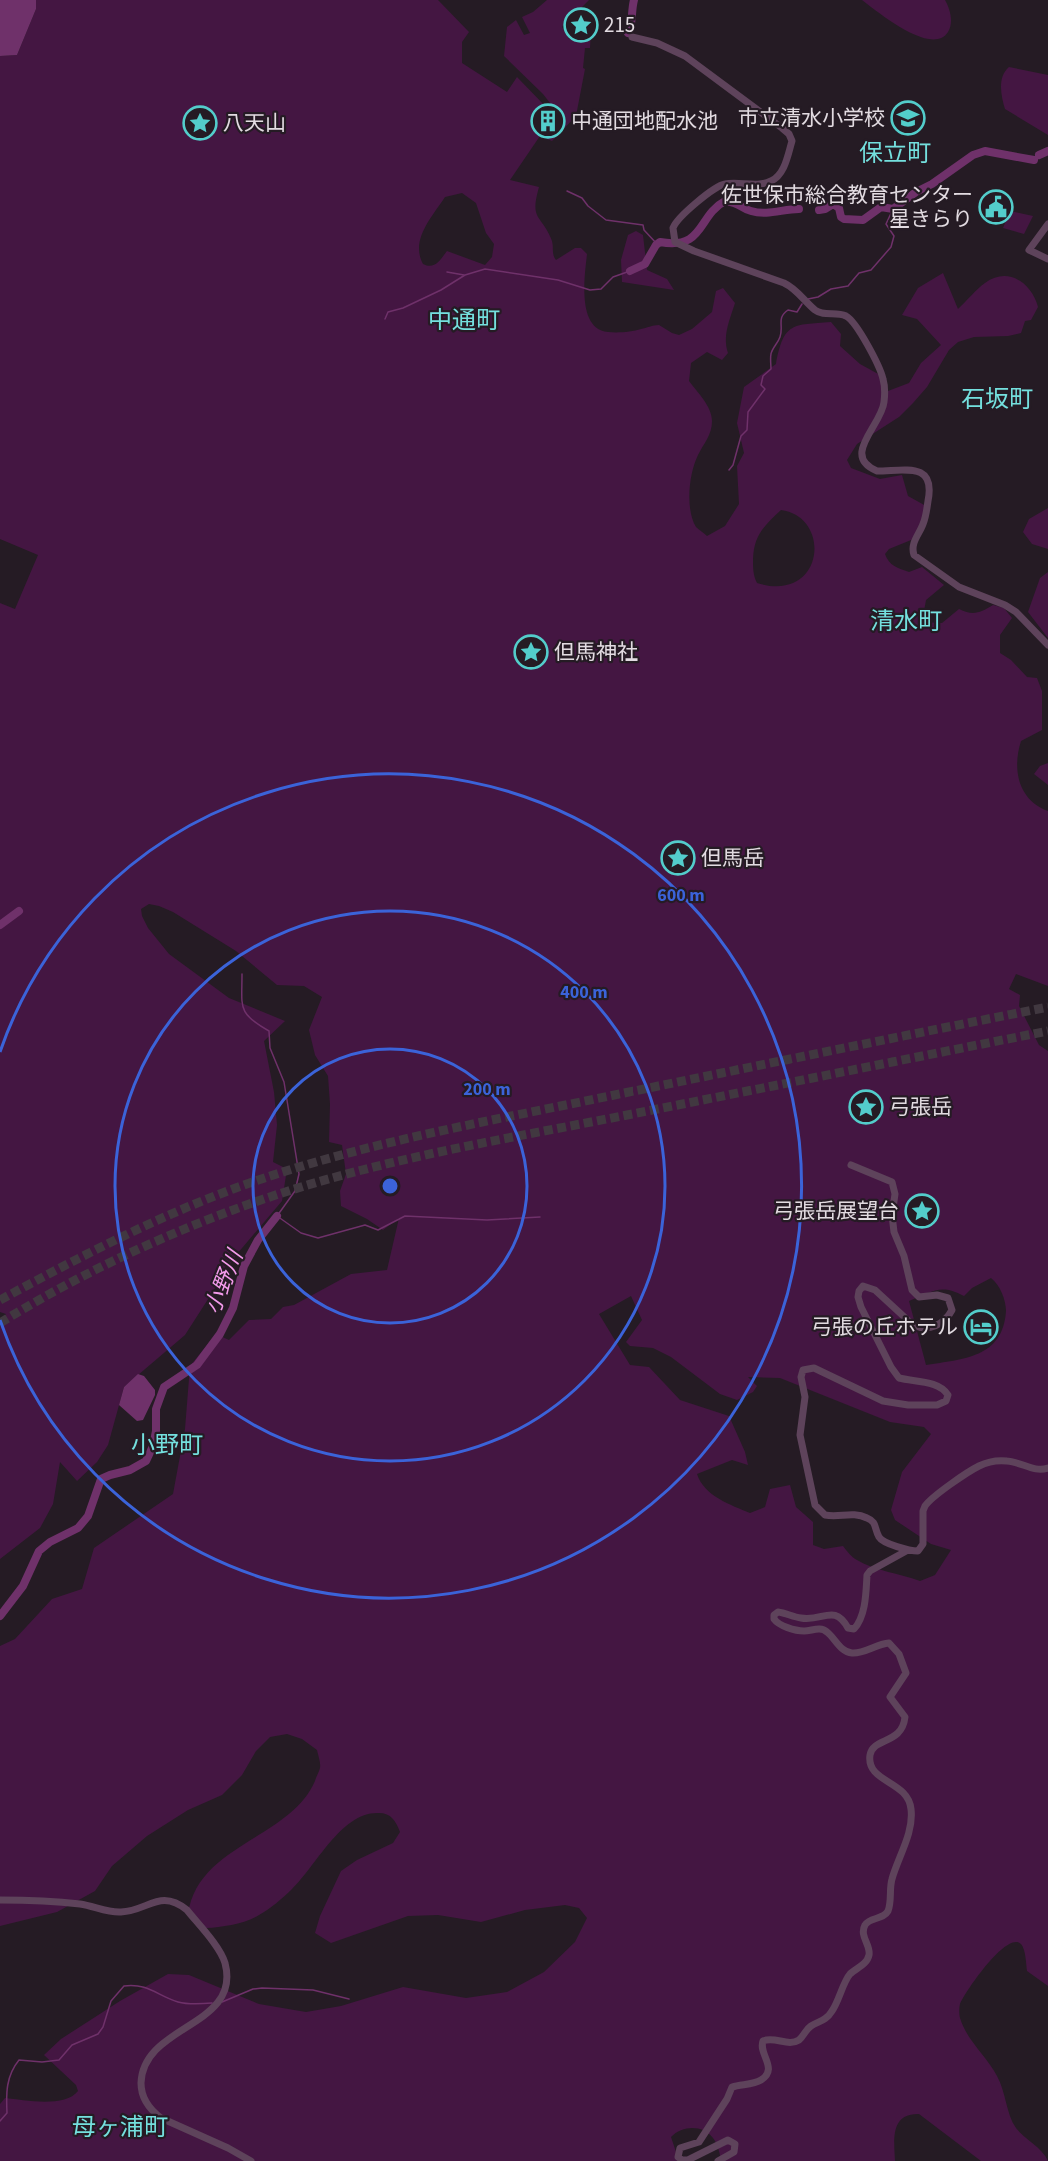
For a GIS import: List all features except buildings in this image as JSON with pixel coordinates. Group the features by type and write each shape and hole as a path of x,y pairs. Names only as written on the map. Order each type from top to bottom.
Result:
{"street":[{"path":"632,37 657,43 685,56 782,128 789,134 792,141 785,163 778,176 770,182 720,186 678,219 673,228 678,244 792,286 821,313 843,314 852,321 883,377 884,405 880,418 863,443 861,449 864,462 877,471 916,471 924,473 928,479 930,490 925,519 912,545 914,555 959,587 1005,605 1016,612 1048,645"},
{"path":"1048,224 1029,250 1048,259"},
{"path":"851,1165 892,1182 895,1194 892,1215 894,1232 904,1256 912,1290 919,1297 937,1295 948,1298 952,1310 943,1322 936,1326 920,1328 875,1290 863,1286 858,1297 861,1307 898,1378 936,1385 945,1390 948,1395 946,1401 937,1405 908,1405 883,1401 809,1368 803,1370 801,1377 805,1397 800,1435 813,1495 820,1512 829,1516 855,1514 869,1518 874,1522 878,1536 882,1540 908,1550 918,1551 921,1548 923,1511 928,1502 979,1466 992,1461 1005,1461 1019,1463 1038,1471 1048,1468"},
{"path":"718,2161 734,2152 735,2144 728,2140 688,2160 678,2157 678,2152 680,2148 699,2142 727,2099 732,2087 758,2082 765,2077 769,2062 762,2047 764,2041 768,2039 795,2042 809,2028 822,2023 832,2012 849,1976 868,1958 870,1952 864,1936 864,1927 888,1911 892,1880 909,1827 911,1809 906,1796 893,1783 875,1773 870,1763 874,1747 896,1735 904,1725 905,1717 890,1697 906,1673 899,1654 889,1643 858,1653 849,1653 826,1631 820,1629 804,1631 779,1624 774,1619 774,1615 778,1612 802,1618 835,1614 842,1618 848,1628 854,1629 862,1614 867,1575 870,1570 908,1550"},
{"path":"0,1900 82,1905 114,1912 134,1910 158,1900 169,1900 187,1910 225,1962 224,1992 217,2003 200,2019 156,2048 148,2058 141,2074 141,2088 145,2101 161,2118 228,2148 251,2161"}],"shaded area":[{"path":"0,0 36,0 36,9 17,55 0,56"},
{"path":"36,0 438,0 469,32 462,42 462,63 507,92 517,77 547,108 542,133 510,180 539,187 536,212 552,241 556,260 575,248 581,248 587,254 585,299 591,321 598,329 620,332 659,325 679,335 692,329 712,312 716,291 723,288 735,303 726,334 728,353 722,360 707,352 691,363 689,381 707,405 712,421 709,435 695,463 689,501 696,527 707,536 725,526 739,504 737,466 744,453 737,423 744,387 776,364 782,340 792,328 831,322 841,334 840,346 860,364 880,375 888,391 909,383 921,363 941,345 917,319 902,315 918,288 943,273 958,309 985,283 1002,276 1025,284 1035,298 1038,307 1031,320 1025,321 1021,333 1008,336 974,337 958,342 949,350 927,387 913,403 899,417 857,444 847,460 851,468 880,479 902,475 908,496 926,506 916,538 889,549 885,554 891,564 898,568 909,572 922,567 944,585 926,600 922,622 942,623 959,609 972,613 980,612 993,605 1004,608 1012,618 1000,635 1000,653 1011,660 1027,677 1037,678 1042,691 1042,730 1021,741 1017,762 1024,791 1038,806 1048,811 1048,986 1016,974 1009,989 1020,995 1019,1006 1039,1045 1048,1051 1048,1986 1027,1971 1023,1947 1015,1942 1006,1946 987,1964 963,1997 959,2011 967,2034 997,2076 1016,2128 1042,2152 1048,2161 981,2161 919,2114 903,2118 898,2123 895,2137 895,2161 721,2161 713,2138 703,2130 692,2128 671,2137 679,2161 0,2161 0,2104 5,2098 44,2102 64,2100 72,2096 78,2091 76,2085 44,2055 61,2039 120,2001 168,1974 189,1975 259,2004 306,2012 341,2006 403,1987 466,1998 507,1992 544,1972 575,1942 587,1918 579,1908 565,1905 525,1910 481,1922 438,1915 408,1916 331,1943 315,1933 320,1916 341,1871 357,1860 393,1843 400,1832 392,1818 387,1814 379,1813 366,1815 353,1821 342,1830 292,1889 268,1910 240,1923 206,1928 188,1914 195,1891 209,1872 226,1856 286,1816 303,1800 320,1770 317,1750 302,1739 287,1734 270,1737 256,1751 242,1775 222,1795 188,1810 147,1836 112,1866 95,1891 57,1912 0,1926 0,1646 15,1639 52,1599 82,1589 94,1548 173,1494 185,1429 190,1366 216,1334 229,1340 249,1320 271,1319 283,1307 294,1305 351,1274 387,1270 399,1218 383,1230 341,1206 340,1191 346,1174 342,1145 329,1142 328,1076 315,1055 309,1030 322,997 304,986 277,985 236,951 173,912 149,904 141,909 148,928 169,954 229,998 285,1021 264,1041 274,1092 277,1125 273,1162 287,1169 282,1201 237,1254 185,1335 124,1387 108,1445 97,1462 77,1481 60,1462 53,1504 40,1528 0,1559 0,1327 6,1314 0,1312 0,603 15,609 38,555 0,539 0,56 17,55 36,9","holes":["462,193 476,203 486,233 494,244 492,257 485,265 447,251 434,265 423,264 419,246 421,238 424,229 445,197","781,510 798,516 809,527 814,542 814,557 808,571 796,581 779,586 757,583 753,568 755,543 765,526","991,1278 1000,1289 1006,1311 1003,1327 997,1338 989,1347 967,1358 926,1365 909,1301 942,1289 964,1296 972,1288","631,1296 642,1320 626,1342 630,1346 653,1348 671,1357 720,1394 737,1400 753,1392 757,1386 748,1377 780,1378 890,1422 924,1427 931,1434 902,1472 891,1510 895,1520 931,1544 951,1550 935,1575 920,1581 864,1564 853,1557 843,1546 824,1549 813,1545 813,1522 796,1507 790,1485 770,1489 765,1507 750,1513 712,1494 697,1474 732,1460 748,1465 745,1452 729,1416 680,1400 649,1367 630,1365 599,1314"]},
{"path":"547,0 589,0 577,12 573,10 562,27 569,39 591,29 590,48 585,48 583,68 585,69 576,116 552,141 545,138 554,116 550,103 504,56 507,27 516,20 524,35 530,33 522,17 533,12"},
{"path":"862,0 945,0 951,16 950,28 940,38 930,39 918,36 892,22"},
{"path":"1009,67 1048,75 1048,135 1005,109 1001,81"},
{"path":"1010,211 1033,216 1024,234 1003,228"},
{"path":"636,231 643,235 647,270 667,279 674,290 622,282 621,260 628,235"},
{"path":"1048,508 1048,549 1032,544 1023,532 1029,519"},
{"path":"1048,572 1048,638 1028,612 1040,578"},
{"path":"1048,763 1048,785 1034,774 1040,766"},
{"path":"138,1374 144,1376 155,1390 155,1395 143,1420 137,1421 119,1405 124,1387"}],"waterway":[{"path":"628,33 634,0"},
{"path":"819,210 833,204 839,208 841,217 844,219 863,220 881,207 893,209 973,155 985,151 1034,160"},
{"path":"1039,155 1048,151"},
{"path":"567,191 582,198 588,206 606,220 643,225 644,230 657,244"},
{"path":"630,271 645,264 660,242 675,243 693,236 716,207 725,201 757,212 769,213 799,209"},
{"path":"808,299 818,297 831,289 848,286 859,273 871,270 891,247 894,236 886,224 893,209"},
{"path":"385,319 388,312 403,308 441,290 465,275 485,269 558,280 590,290 601,289 613,277 630,271"},
{"path":"447,272 464,275"},
{"path":"729,470 733,465 741,436 747,430 748,412 765,389 761,385 763,376 771,369 771,354 780,337 782,316 788,310 797,312 802,304"},
{"path":"0,925 19,911"},
{"name":"小野川","path":"242,974 242,1002 246,1014 269,1031 270,1048 284,1082 299,1174 295,1191 277,1216 301,1233 318,1238 365,1225 378,1230 405,1216 487,1220 540,1217"},
{"name":"小野川","path":"0,1616 23,1586 39,1551 50,1542 78,1528 88,1516 101,1479 130,1470 146,1461 153,1446 156,1409 164,1387 197,1365 220,1334 233,1308 244,1266 258,1240 277,1216"},
{"path":"0,2121 7,2113 8,2085 19,2060 42,2062 59,2060 72,2045 98,2034 103,2027 111,2001 124,1986 147,1988 182,2003 212,2003"},
{"path":"222,2002 253,1989 262,1988 313,1990 349,1999"}],"tunnel":[{"path":"0,1300 173,1213 233,1189 322,1160 458,1127 1048,1007"},
{"path":"0,1323 62,1287 159,1240 258,1201 348,1174 484,1143 1048,1031"}],"place":[{"name":"215","path":"581,25"},
{"name":"市立清水小学校","path":"908,118"},
{"name":"中通団地配水池","path":"548,121"},
{"name":"八天山","path":"200,123"},
{"name":"佐世保市総合教育センター 星きらり","path":"996,207"},
{"name":"但馬神社","path":"531,652"},
{"name":"但馬岳","path":"678,858"},
{"name":"弓張岳","path":"866,1107"},
{"name":"弓張岳展望台","path":"922,1211"},
{"name":"弓張の丘ホテル","path":"981,1327"}],"district":[{"name":"保立町","path":"895,153"},
{"name":"中通町","path":"464,320"},
{"name":"石坂町","path":"997,399"},
{"name":"清水町","path":"906,621"},
{"name":"小野町","path":"167,1445"},
{"name":"母ヶ浦町","path":"120,2127"}]}
